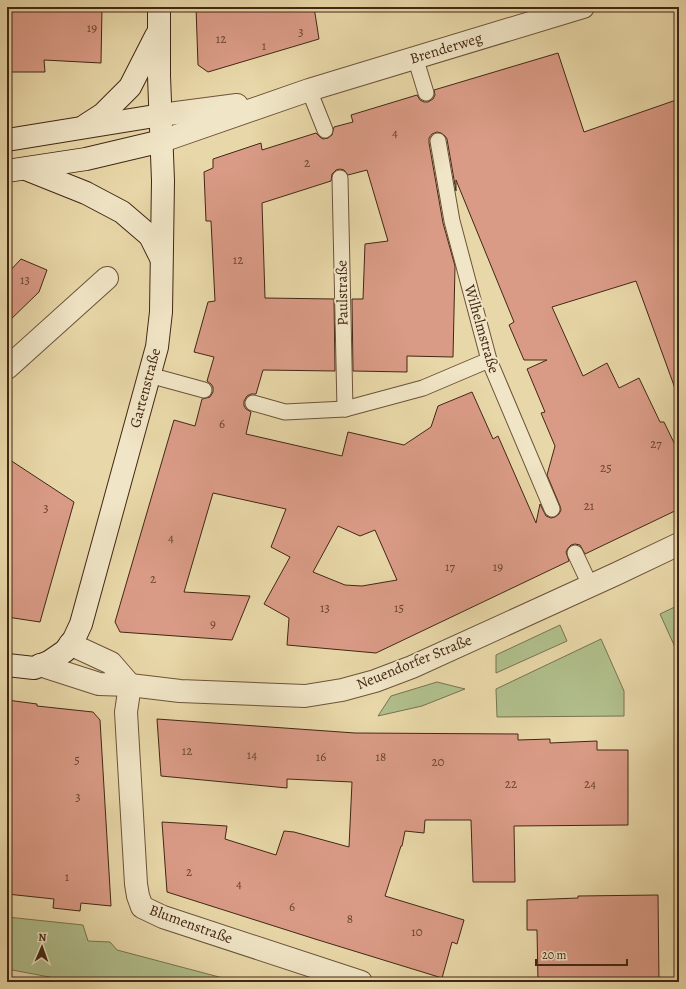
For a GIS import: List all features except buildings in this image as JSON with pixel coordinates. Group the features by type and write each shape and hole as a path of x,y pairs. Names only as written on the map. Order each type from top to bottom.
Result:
{"street":[{"name":"Gartenstraße","path":"68,647 81,624 157,347 161,312 163,181 158,34 159,7"},
{"name":"Brenderweg","path":"16,170 86,159 162,141 309,90 583,7"},
{"path":"82,127 103,114 130,87 141,68 148,50 158,34"},
{"name":"Brenderweg","path":"7,140 161,115 233,106 309,90"},
{"path":"16,170 86,193 122,212 150,236 161,258"},
{"path":"7,368 107,278"},
{"name":"Neuendorfer Straße","path":"40,665 99,684 130,685 180,691 305,696 342,690 374,681 412,667 679,544"},
{"path":"68,647 110,663 130,685"},
{"name":"Neuendorfer Straße","path":"7,665 34,668 49,662 68,647"},
{"name":"Blumenstraße","path":"130,685 126,712 136,884 142,907 163,917 361,982"}],"lane":[{"path":"415,57 426,93"},
{"path":"309,90 325,130"},
{"name":"Wilhelmstraße","path":"438,141 452,221 488,360 552,509"},
{"name":"Paulstraße","path":"340,178 345,409"},
{"path":"253,403 285,412 345,409 423,388 488,360"},
{"path":"150,375 204,390"},
{"path":"575,553 590,585"}],"green space":[{"path":"679,605 679,656 660,614"},
{"path":"560,625 567,641 496,673 496,655"},
{"path":"601,639 624,691 624,716 497,717 496,689"},
{"path":"437,682 465,689 422,706 378,716 391,696"},
{"path":"7,917 83,925 88,941 110,942 117,950 238,982 76,982 7,969"}]}
